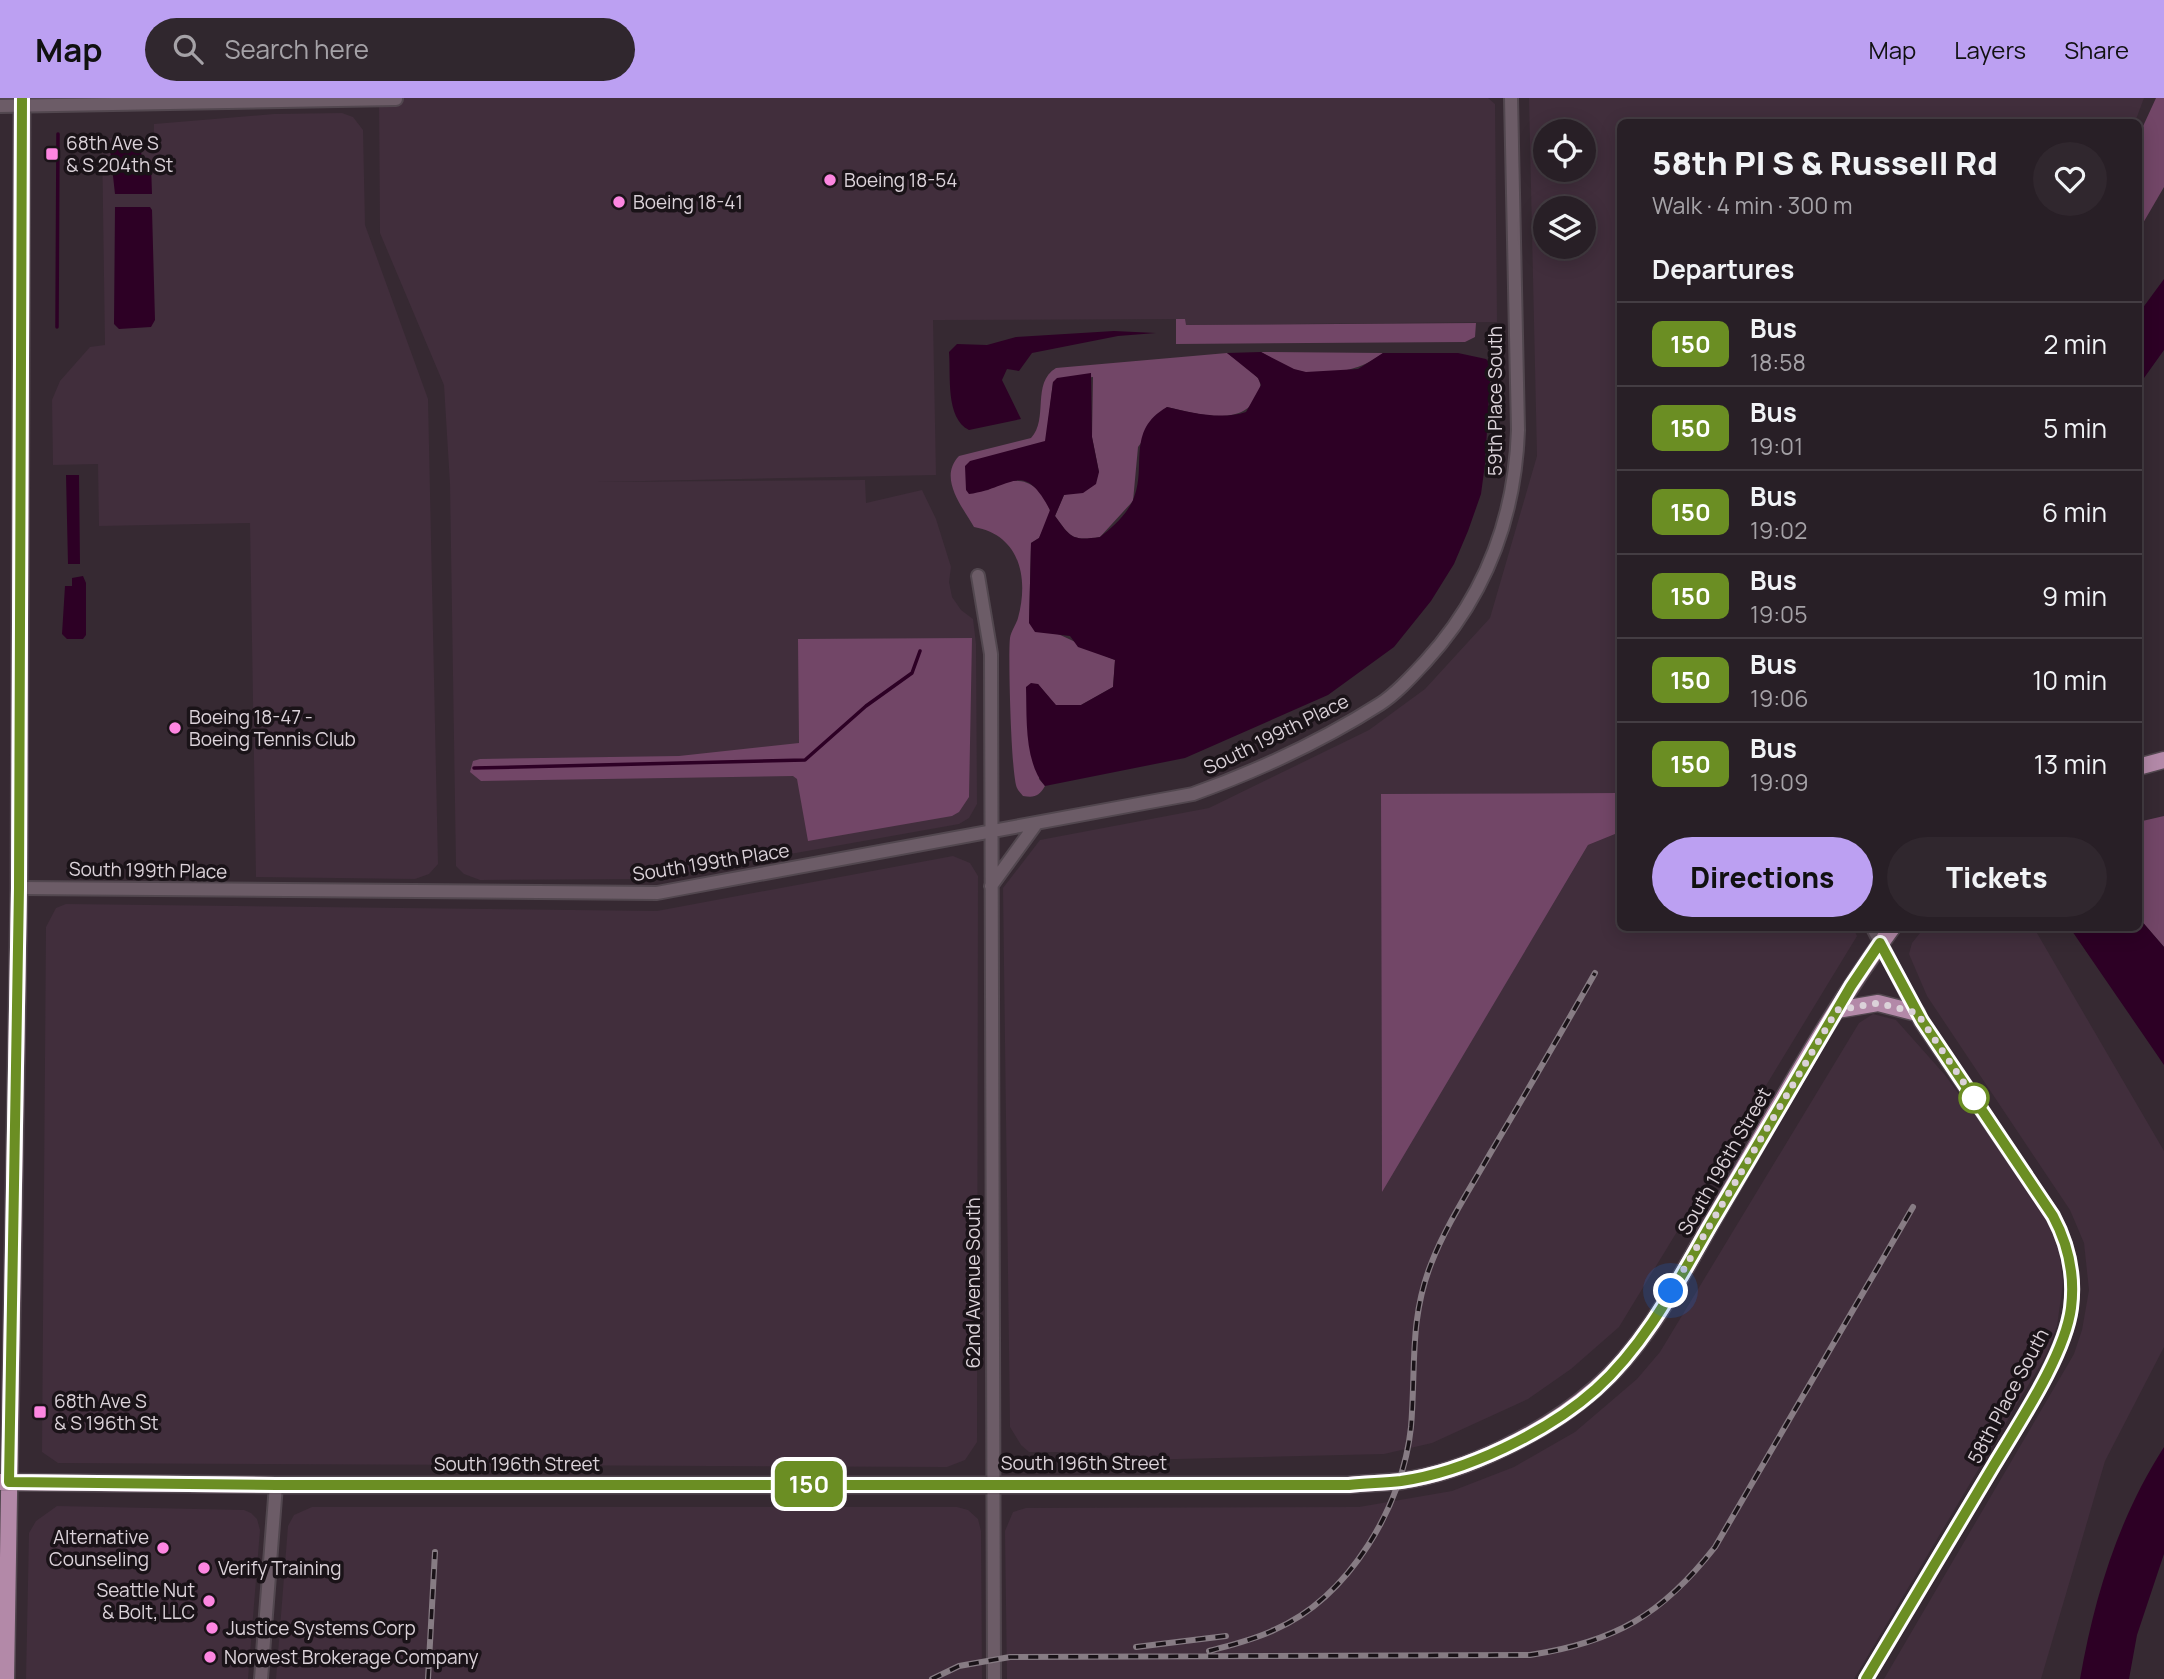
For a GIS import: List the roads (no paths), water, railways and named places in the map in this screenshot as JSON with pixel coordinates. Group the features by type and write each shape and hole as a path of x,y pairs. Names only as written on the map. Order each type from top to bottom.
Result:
{"main road":[{"path":"6,1679 5,1482 19,888 22,102"},
{"path":"2143,765 2164,760"},
{"name":"South 196th Street","path":"5,1482 276,1485 1349,1485 1401,1481 1462,1466 1548,1422 1598,1388 1649,1326 1837,1010 1890,931"},
{"path":"1837,1010 1878,1003 1917,1013"}],"street":[{"name":"59th Place South","path":"1381,703 1409,679 1451,634 1493,561 1508,515 1517,471 1518,430 1511,98"},
{"path":"0,106 22,102 396,99"},
{"name":"62nd Avenue South","path":"978,576 991,654 995,1679"},
{"name":"South 199th Place","path":"19,888 657,893 1194,794 1234,779 1315,741 1381,703"},
{"path":"991,887 1036,824"},
{"name":"58th Place South","path":"1866,1679 2016,1428 2057,1351 2071,1309 2071,1268 2067,1247 2053,1216 1917,1013 1874,931"},
{"path":"261,1679 276,1485"}],"waterway":[{"path":"57,327 58,134"},
{"path":"474,768 805,760 866,706 912,673 920,651"}],"railway":[{"path":"1209,1651 1258,1637 1301,1615 1349,1572 1384,1517 1406,1457 1411,1427 1416,1325 1431,1264 1459,1207 1595,973"},
{"path":"932,1679 959,1666 1010,1657 1530,1655 1587,1642 1612,1633 1656,1608 1676,1591 1715,1547 1913,1207"},
{"path":"428,1679 435,1552"},
{"path":"1136,1647 1226,1636"}],"place":[{"name":"68th Ave S & S 204th St","path":"52,154"},
{"name":"Boeing 18-54","path":"830,180"},
{"name":"Boeing 18-41","path":"619,202"},
{"name":"Boeing 18-47 - Boeing Tennis Club","path":"175,728"},
{"name":"68th Ave S & S 196th St","path":"40,1412"},
{"name":"Alternative Counseling","path":"163,1548"},
{"name":"Verify Training","path":"204,1568"},
{"name":"Seattle Nut & Bolt, LLC","path":"209,1601"},
{"name":"Justice Systems Corp","path":"212,1628"},
{"name":"Norwest Brokerage Company","path":"210,1657"}]}
